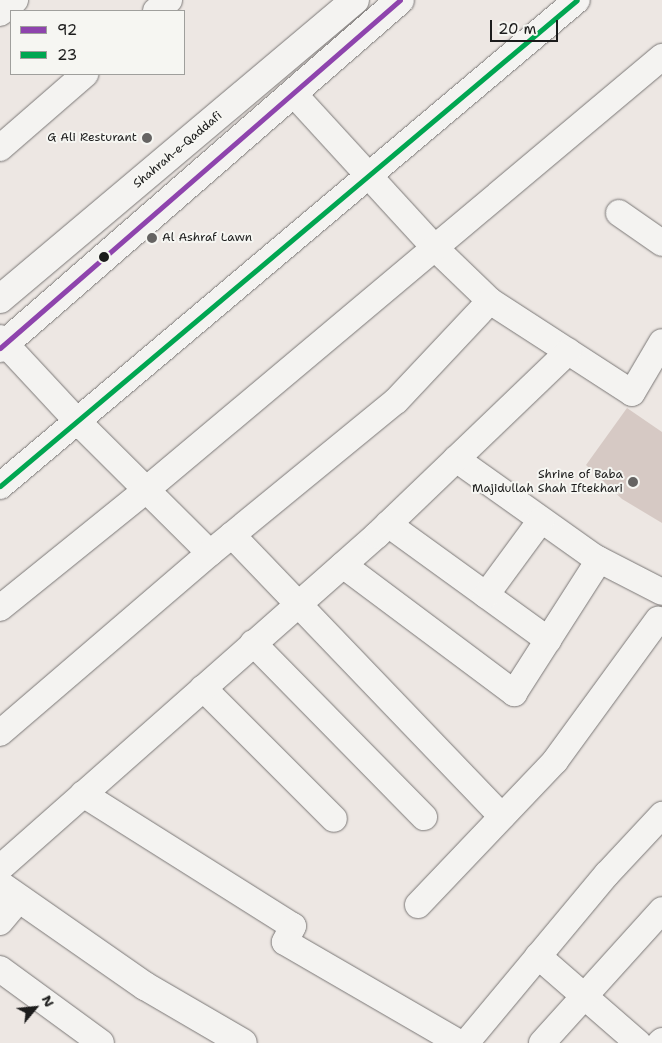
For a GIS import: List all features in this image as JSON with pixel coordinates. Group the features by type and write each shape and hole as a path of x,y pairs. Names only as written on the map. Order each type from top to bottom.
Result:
{"main road":[{"name":"Shahrah-e-Qaddafi","path":"0,300 355,0"},
{"path":"2,343 400,0"},
{"path":"10,892 145,986 243,1043"}],"street":[{"path":"0,13 15,0"},
{"path":"157,10 169,0"},
{"path":"0,486 577,0"},
{"path":"0,608 146,490 662,57"},
{"path":"0,148 84,75"},
{"path":"293,93 435,248 490,301 632,393 662,342"},
{"path":"619,213 662,243"},
{"path":"0,734 210,553 396,401 490,301"},
{"path":"2,343 77,421 210,553"},
{"path":"0,868 343,565 568,352"},
{"path":"456,459 599,560 662,592"},
{"path":"486,595 542,520"},
{"path":"388,524 548,640"},
{"path":"232,535 502,816"},
{"path":"343,565 514,693 599,560"},
{"path":"418,905 555,761 661,617"},
{"path":"253,643 424,817"},
{"path":"203,688 334,819"},
{"path":"84,794 293,926 285,942 459,1043"},
{"path":"466,1043 538,956 662,815"},
{"path":"0,922 10,892"},
{"path":"542,1043 662,910"},
{"path":"538,956 638,1043"},
{"path":"0,969 101,1043"}],"building":[{"name":"Shrine of Baba Majidullah Shah Iftekhari","path":"627,408 662,432 662,523 622,499 586,465"}],"transit line":[{"name":"92","path":"0,348 400,0"},
{"name":"23","path":"0,486 577,0"}],"place":[{"name":"G Ali Resturant","path":"147,138"},
{"name":"Al Ashraf Lawn","path":"152,238"},
{"name":"Shrine of Baba Majidullah Shah Iftekhari","path":"633,482"}]}
